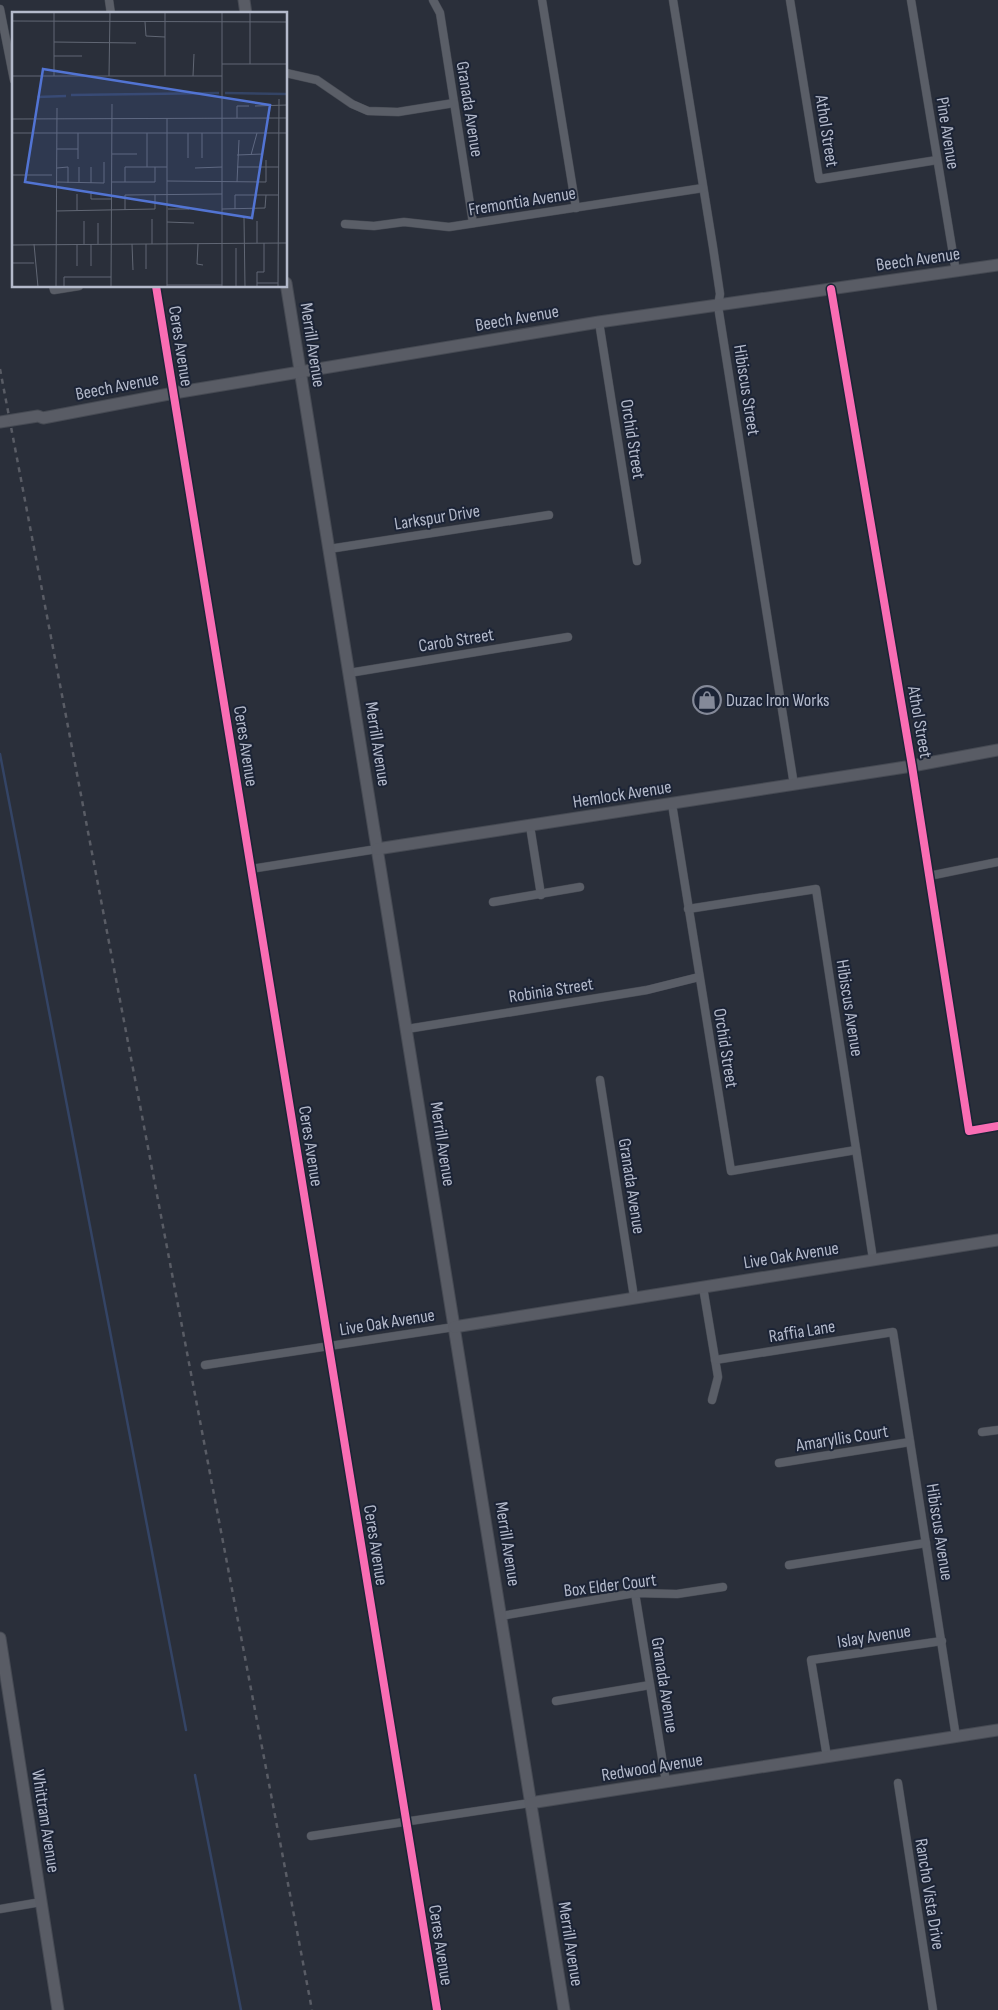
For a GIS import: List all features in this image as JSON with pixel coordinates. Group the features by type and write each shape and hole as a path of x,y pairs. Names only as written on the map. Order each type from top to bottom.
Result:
{"main road":[{"name":"Beech Avenue","path":"0,428 174,393 599,322 998,265"},
{"name":"Merrill Avenue","path":"287,288 564,2010"},
{"name":"Beech Avenue","path":"0,422 38,416 43,418"},
{"name":"Hemlock Avenue","path":"377,849 794,785 998,750"},
{"name":"Live Oak Avenue","path":"454,1327 998,1240"},
{"name":"Whittram Avenue","path":"0,1638 58,2010"},
{"name":"Redwood Avenue","path":"530,1803 998,1730"}],"street":[{"name":"Granada Avenue","path":"433,0 440,13 473,223"},
{"path":"542,0 576,208"},
{"name":"Hibiscus Street","path":"673,0 720,294 718,306 794,785"},
{"name":"Athol Street","path":"790,0 819,179 937,160"},
{"name":"Pine Avenue","path":"910,0 956,272"},
{"path":"0,9 12,70"},
{"path":"288,73 317,80 352,104 368,111 398,112 454,104"},
{"name":"Fremontia Avenue","path":"345,224 374,226 404,222 449,227 703,188"},
{"name":"Ceres Avenue","path":"156,288 437,2010"},
{"name":"Athol Street","path":"831,290 912,766 969,1131 998,1126"},
{"name":"Orchid Street","path":"599,322 638,561"},
{"name":"Larkspur Drive","path":"329,549 549,514"},
{"name":"Carob Street","path":"349,673 568,637"},
{"name":"Orchid Street","path":"672,804 731,1171 856,1150"},
{"path":"530,826 540,895"},
{"name":"Hemlock Avenue","path":"251,869 377,849"},
{"path":"929,876 998,862"},
{"path":"493,902 580,887"},
{"name":"Hibiscus Avenue","path":"688,909 816,889 873,1259"},
{"name":"Robinia Street","path":"407,1029 648,990 699,977"},
{"name":"Granada Avenue","path":"600,1080 634,1297"},
{"path":"703,1287 718,1377 712,1400"},
{"name":"Live Oak Avenue","path":"205,1365 454,1327"},
{"name":"Hibiscus Avenue","path":"893,1332 956,1737"},
{"name":"Raffia Lane","path":"715,1360 893,1332"},
{"path":"982,1432 998,1430"},
{"name":"Amaryllis Court","path":"778,1464 910,1442"},
{"path":"789,1565 926,1543"},
{"name":"Box Elder Court","path":"502,1616 635,1593 677,1594 724,1588"},
{"name":"Granada Avenue","path":"635,1593 666,1782"},
{"name":"Islay Avenue","path":"827,1757 811,1660 942,1640"},
{"path":"556,1700 650,1685"},
{"name":"Rancho Vista Drive","path":"898,1783 933,2010"},
{"name":"Redwood Avenue","path":"311,1836 530,1803"},
{"path":"0,1909 41,1902"}],"waterway":[{"path":"0,754 186,1730"},
{"path":"195,1775 241,2010"}],"railway":[{"path":"0,369 312,2010"}],"cycle path":[{"path":"156,288 437,2010"},
{"path":"831,289 912,766 969,1131 998,1126"}],"place":[{"name":"Duzac Iron Works","path":"707,700"}]}
